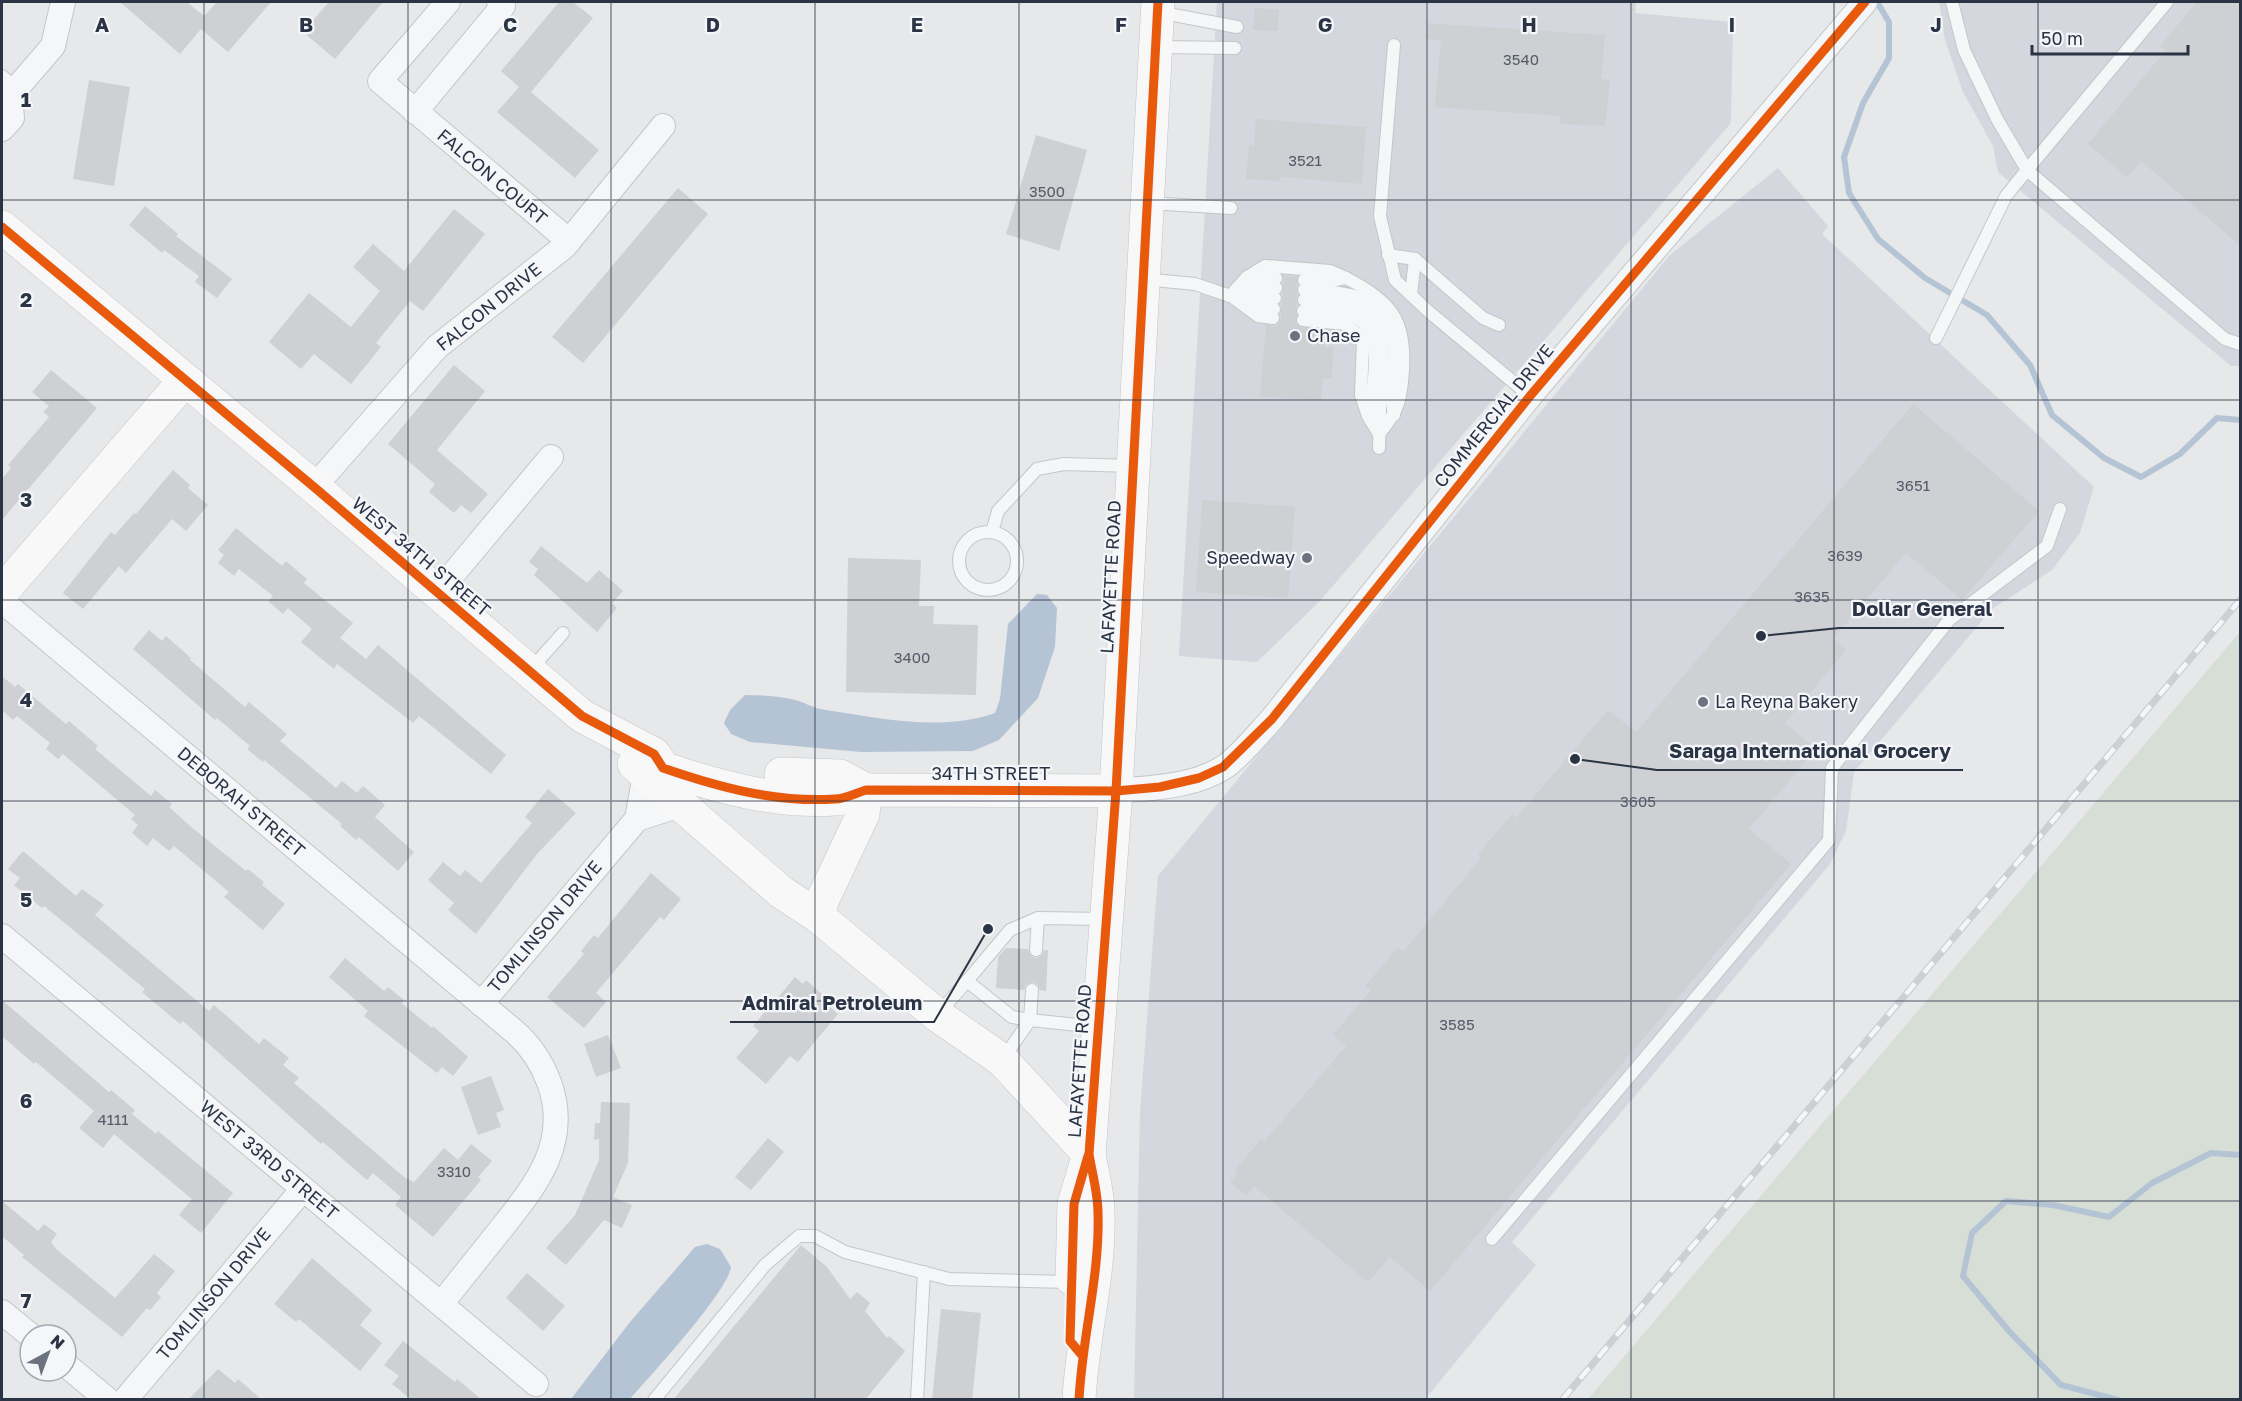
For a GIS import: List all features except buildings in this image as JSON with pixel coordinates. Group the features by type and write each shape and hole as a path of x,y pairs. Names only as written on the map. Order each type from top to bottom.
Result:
{"street":[{"path":"2,129 12,118 7,89 52,46 63,2"},
{"name":"FALCON COURT","path":"448,2 380,81 569,241"},
{"path":"415,112 503,6 499,2"},
{"name":"COMMERCIAL DRIVE","path":"1116,791 1160,787 1199,778 1224,767 1239,754 1272,719 1530,396 1865,2"},
{"name":"LAFAYETTE ROAD","path":"1081,1354 1070,1341 1074,1204 1089,1154 1116,791 1158,6"},
{"name":"FALCON DRIVE","path":"314,487 437,347 569,241 663,126"},
{"name":"WEST 34TH STREET","path":"2,227 314,487 582,716 650,764 683,807 781,892 819,917"},
{"path":"2,592 185,380"},
{"path":"438,592 551,457"},
{"name":"DEBORAH STREET","path":"2,601 481,1004"},
{"path":"650,764 674,749 759,771 840,776 866,790 863,814 822,901 819,917 937,1015 1002,1060 1089,1154"},
{"name":"TOMLINSON DRIVE","path":"441,1304 540,1179 550,1157 555,1134 556,1107 545,1071 522,1039 481,1004 637,819 650,764"},
{"name":"34TH STREET","path":"866,790 1116,791"},
{"path":"637,819 671,808 683,807"},
{"name":"WEST 33RD STREET","path":"2,936 536,1384"},
{"name":"LAFAYETTE ROAD","path":"1078,1400 1081,1354 1091,1316 1098,1212 1089,1154"},
{"name":"TOMLINSON DRIVE","path":"125,1400 303,1189"},
{"path":"2,1312 18,1325"},
{"path":"78,1375 108,1400"}],"lane":[{"path":"1952,2 1964,50 1997,119 2027,170 2225,339 2241,344"},
{"path":"1936,338 2006,196 2167,2"},
{"path":"1158,6 1237,27"},
{"path":"1394,45 1380,216 1395,280 1530,396"},
{"path":"1156,47 1234,48"},
{"path":"1147,203 1231,208"},
{"path":"1388,255 1415,259 1483,318 1499,325"},
{"path":"1411,295 1415,259"},
{"path":"1230,296 1243,281 1265,266 1330,271 1376,296 1397,319 1404,344 1401,400 1394,415 1379,434"},
{"path":"1304,300 1328,282 1346,278"},
{"path":"1142,279 1195,284 1230,296 1246,307 1275,298"},
{"path":"1243,281 1275,298"},
{"path":"1304,300 1355,295 1377,308 1386,318 1394,341 1390,399 1394,415"},
{"path":"1230,296 1275,298"},
{"path":"1304,300 1346,324 1363,339 1361,395 1368,416 1379,434"},
{"path":"1304,300 1350,304 1369,314 1382,332 1379,448"},
{"path":"992,532 998,511 1037,469 1064,464 1133,466"},
{"path":"1492,1239 1829,840 1832,768 1949,620 2047,546 2060,509"},
{"path":"992,532 1002,535 1014,546 1017,567 1012,579 1005,586 983,590 969,584 963,575 959,557 962,547 975,535 992,532"},
{"path":"530,671 563,633"},
{"path":"937,1015 1010,930 1038,918 1107,919"},
{"path":"1036,950 1038,918"},
{"path":"967,981 1012,1017 1099,1027"},
{"path":"1002,1060 1030,1020 1032,990"},
{"path":"654,1400 765,1265 799,1236 814,1236 845,1252 949,1279 1071,1282"},
{"path":"917,1400 924,1272"}],"shaded area":[{"path":"1217,2 1636,2 1635,13 1733,22 1731,123 1319,602 1257,662 1179,656"},
{"path":"1939,2 2240,2 2240,366 2231,366 1998,172 1993,146 1963,92 1945,40"},
{"path":"1778,168 1828,226 1822,234 2094,487 2080,533 2052,570 1992,609 1854,772 1846,831 1830,864 1512,1242 1536,1265 1425,1399 1134,1400 1140,1111 1158,876 1670,255"},
{"path":"2240,632 2240,1399 1588,1399"}],"water":[{"path":"1037,594 1047,595 1057,608 1055,647 1038,698 999,740 973,751 861,752 750,742 731,734 724,723 730,710 745,695 786,698 822,709 910,722 953,722 995,713 1000,699 1008,624"},
{"path":"707,1244 720,1249 731,1267 726,1279 703,1314 654,1372 630,1399 571,1399 630,1322 695,1247"}],"waterway":[{"path":"1877,2 1889,22 1889,58 1863,103 1844,157 1849,193 1878,239 1925,278 1987,315 2030,365 2052,415 2104,458 2141,477 2180,454 2217,418 2240,420"},
{"path":"2118,1400 2061,1385 2008,1330 1963,1276 1972,1233 2006,1201 2053,1205 2109,1217 2152,1183 2211,1153 2240,1155"}],"railway":[{"path":"1562,1400 2240,600"}],"cycle path":[{"path":"1079,1400 1098,1237 1097,1198 1089,1154 1116,791 1158,2"},
{"path":"2,227 314,487 582,716 654,754 663,768 748,792 813,800 839,799 866,790 1116,791 1160,787 1199,778 1223,767 1272,719 1530,396 1865,2"},
{"path":"1081,1354 1070,1341 1074,1204 1088,1156"}],"place":[{"name":"Chase","path":"1295,336"},
{"name":"Speedway","path":"1307,558"},
{"name":"Dollar General","path":"1761,636"},
{"name":"La Reyna Bakery","path":"1703,702"},
{"name":"Saraga International Grocery","path":"1575,759"},
{"name":"Admiral Petroleum","path":"988,929"}]}
